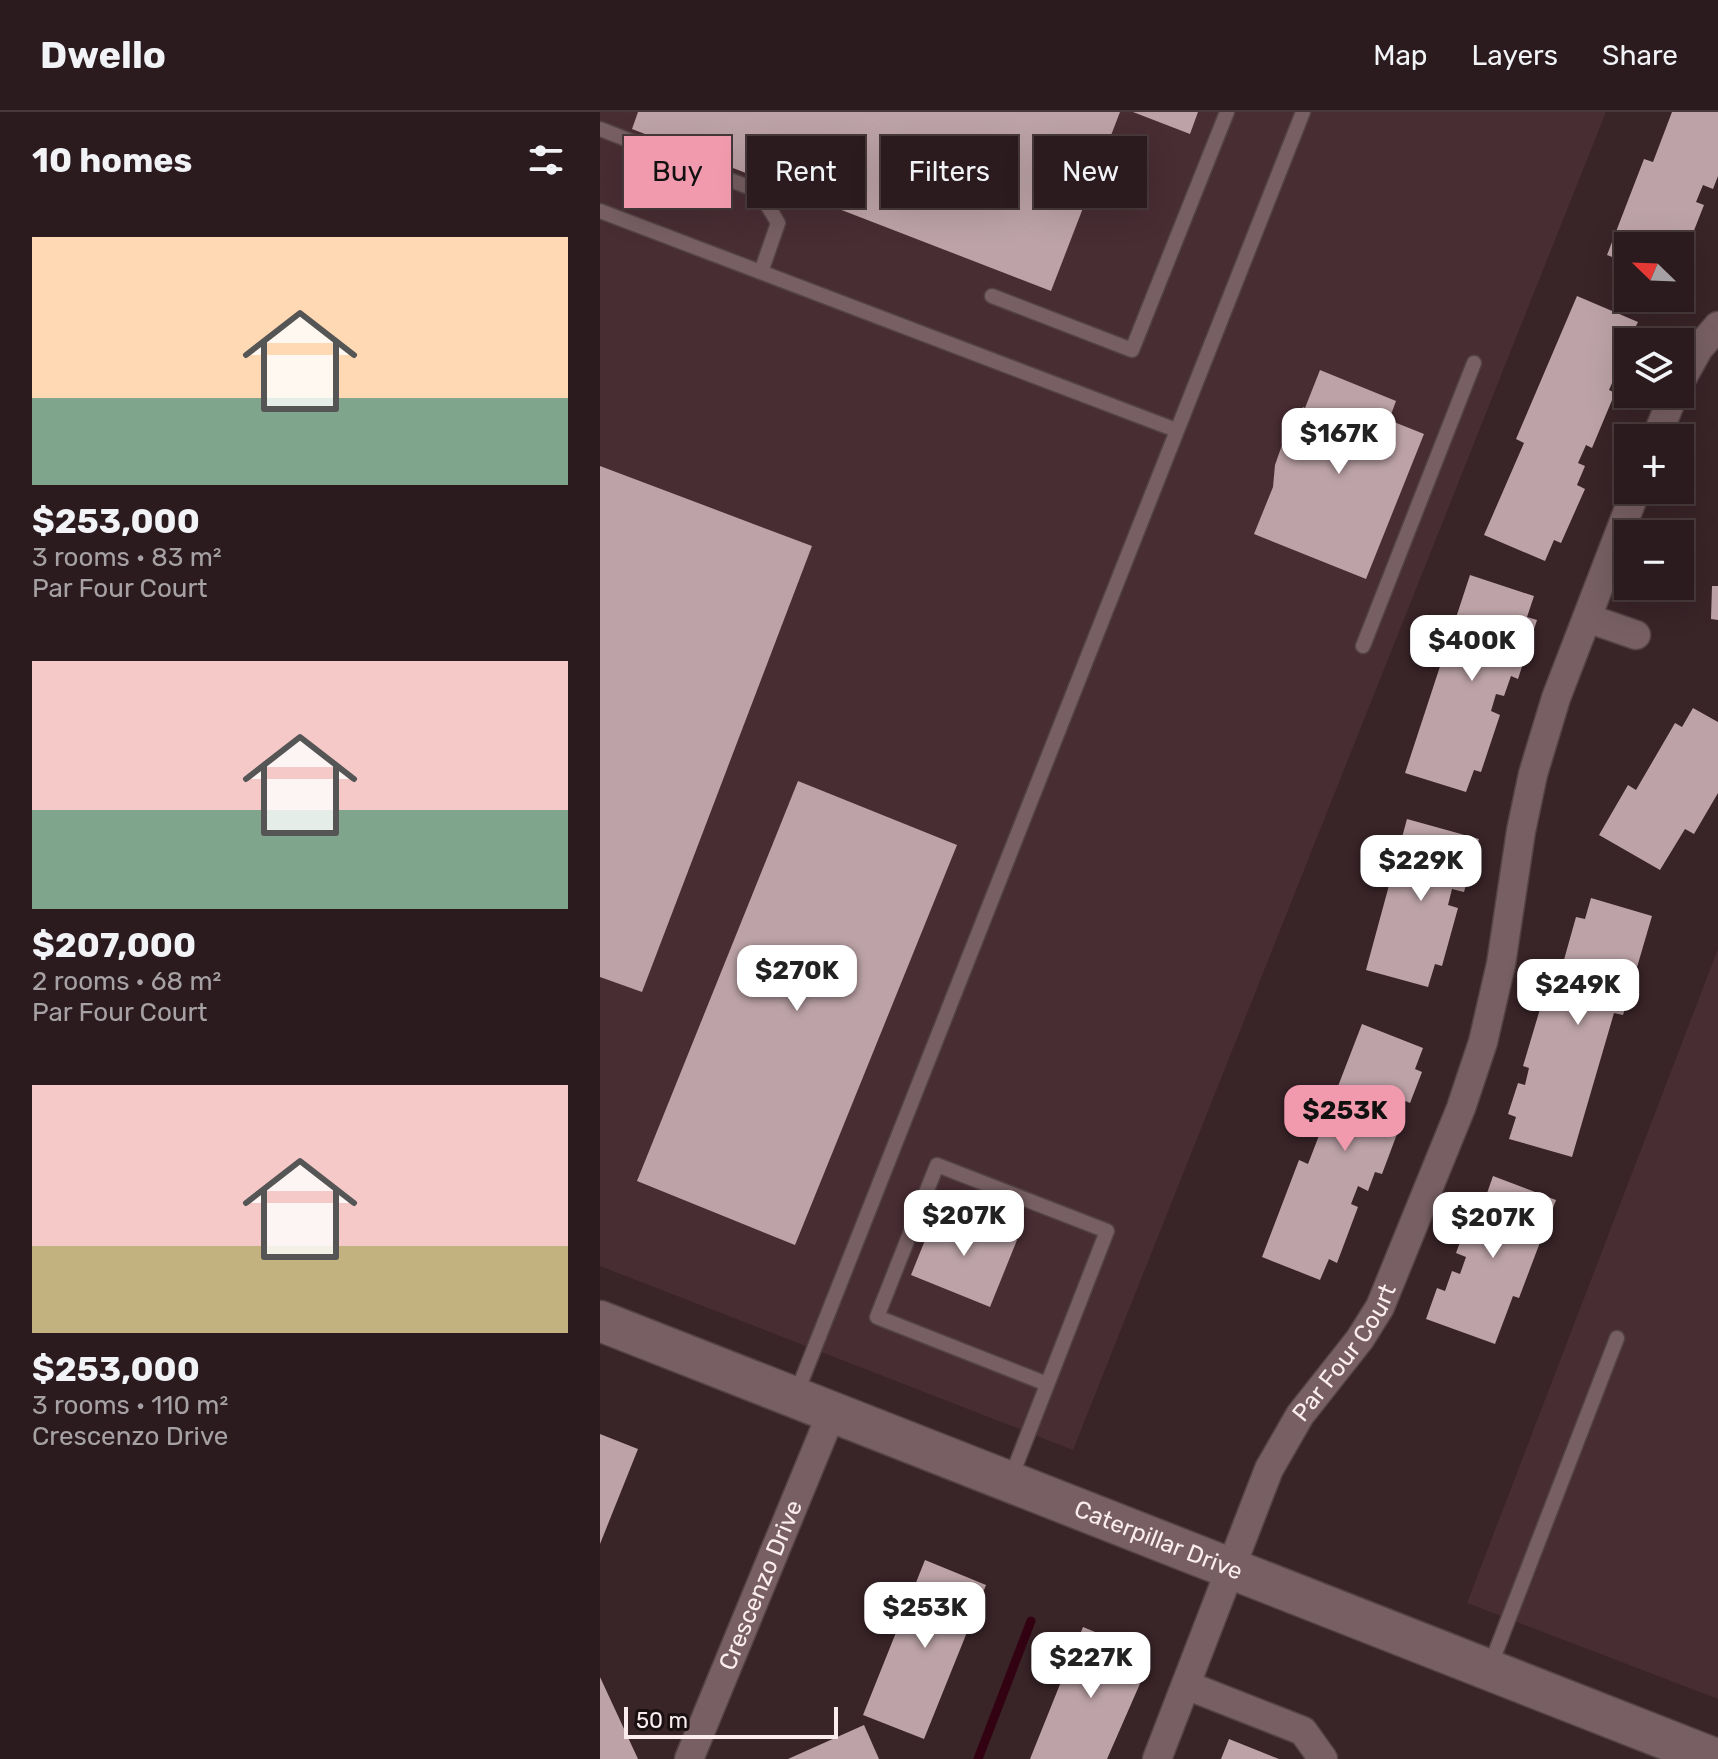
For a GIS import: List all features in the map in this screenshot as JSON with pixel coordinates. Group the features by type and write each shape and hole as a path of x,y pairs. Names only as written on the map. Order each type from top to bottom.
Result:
{"street":[{"path":"1694,357 1718,326"},
{"name":"Par Four Court","path":"1157,1759 1269,1469 1300,1415 1360,1339 1380,1307 1461,1108 1483,1042 1501,964 1533,774 1556,698 1631,504"},
{"path":"1587,618 1636,635"},
{"name":"Caterpillar Drive","path":"600,1321 1716,1759"},
{"name":"Crescenzo Drive","path":"689,1759 832,1412"},
{"path":"1186,1685 1303,1731 1323,1759"}],"lane":[{"path":"992,296 1132,350 1227,112"},
{"path":"795,1398 1303,112"},
{"path":"600,129 624,138"},
{"path":"731,180 759,191 778,223 761,272"},
{"path":"600,211 1176,430"},
{"path":"1363,646 1474,363"},
{"path":"1009,1481 1107,1231 937,1165 877,1317 1047,1384"},
{"path":"1489,1670 1617,1338"}],"shaded area":[{"path":"600,112 1606,112 1073,1450 600,1266"},
{"path":"1718,949 1718,1699 1467,1603"}],"building":[{"path":"638,112 1120,112 1111,136 1034,136 1034,208 1083,208 1051,291 836,208 865,208 865,136 747,136 747,173 731,167 731,136 650,136 632,129"},
{"path":"1133,112 1198,112 1190,134"},
{"path":"1672,112 1718,112 1718,176 1713,189 1703,185 1696,202 1704,205 1693,232 1616,232 1644,159 1653,162"},
{"path":"1614,237 1614,258 1607,255"},
{"path":"1577,296 1638,322 1635,328 1614,328 1614,379 1609,390 1614,395 1592,448 1586,445 1578,463 1585,466 1577,485 1585,489 1561,543 1554,540 1545,561 1484,535 1524,443 1516,439"},
{"path":"1320,370 1396,401 1389,420 1424,434 1366,579 1254,534 1273,487 1275,465 1282,445 1305,408"},
{"path":"600,466 812,546 642,992 600,977"},
{"path":"1470,575 1534,596 1527,617 1537,620 1518,679 1511,676 1504,696 1496,694 1491,711 1500,715 1481,772 1474,770 1466,792 1405,773"},
{"path":"1712,586 1718,586 1718,620 1711,619"},
{"path":"1693,708 1718,722 1718,793 1694,834 1685,829 1660,870 1599,835 1628,785 1636,790 1675,723 1682,727"},
{"path":"798,781 957,845 795,1245 637,1181"},
{"path":"1407,819 1479,839 1464,892 1452,889 1448,905 1458,908 1442,966 1435,964 1428,987 1366,970"},
{"path":"1591,898 1652,916 1623,1015 1614,1013 1572,1157 1509,1139 1516,1117 1508,1114 1518,1083 1525,1085 1529,1068 1523,1066 1540,1009 1546,1011 1552,991 1562,994 1567,976 1560,974 1576,917 1585,919"},
{"path":"1362,1024 1423,1048 1415,1069 1422,1072 1410,1103 1403,1100 1397,1116 1403,1118 1382,1174 1375,1172 1368,1191 1358,1186 1351,1204 1358,1207 1337,1263 1329,1259 1320,1280 1262,1257 1299,1160 1308,1164"},
{"path":"1493,1176 1556,1200 1519,1298 1513,1296 1495,1344 1426,1319 1437,1288 1445,1291 1452,1271 1460,1274 1466,1257 1456,1253 1477,1196 1485,1199"},
{"path":"938,1208 1017,1240 990,1307 911,1275"},
{"path":"600,1434 638,1449 600,1544"},
{"path":"925,1560 986,1585 924,1739 863,1715"},
{"path":"1083,1627 1144,1652 1138,1667 1146,1670 1107,1759 1030,1759"},
{"path":"600,1677 638,1759 600,1759"},
{"path":"864,1725 879,1759 788,1759"},
{"path":"1229,1739 1279,1759 1221,1759"}],"waterway":[{"path":"978,1759 1031,1621"}]}
